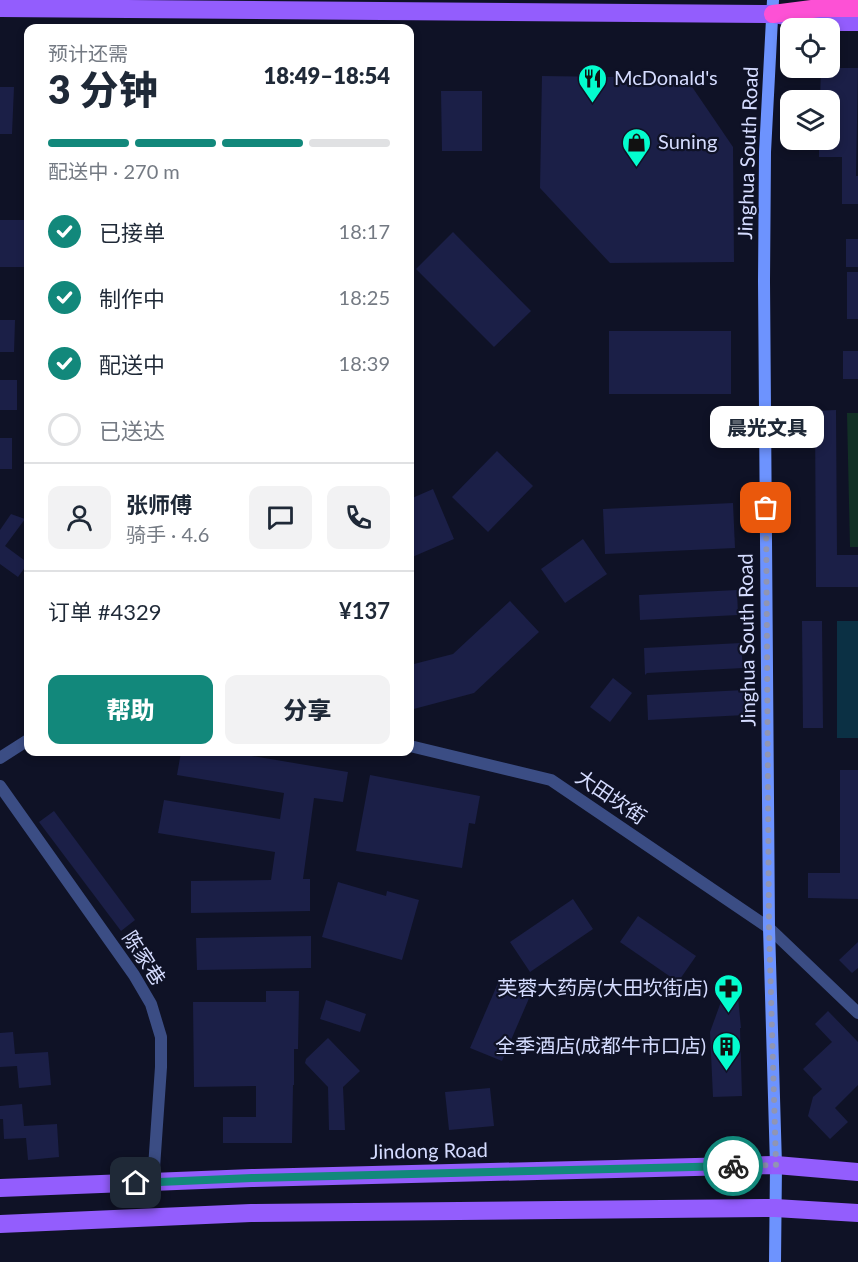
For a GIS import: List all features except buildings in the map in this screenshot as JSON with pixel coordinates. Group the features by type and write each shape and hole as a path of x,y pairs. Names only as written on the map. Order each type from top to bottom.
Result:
{"highway":[{"path":"773,7 858,8"}],"main road":[{"path":"0,8 773,7 819,22 858,22"},
{"name":"Jindong Road","path":"0,1188 252,1178 776,1165 858,1172"},
{"path":"0,1224 251,1213 775,1208 858,1213"}],"street":[{"name":"Jinghua South Road","path":"773,7 765,152 765,269 769,928 776,1165 775,1262"},
{"path":"0,758 24,743"},
{"name":"大田坎街","path":"414,747 551,780 769,928 858,1012"},
{"name":"陈家巷","path":"0,786 134,975 151,1004 161,1037 153,1182"}],"green space":[{"path":"847,413 858,413 858,547 850,547"}],"water":[{"path":"837,621 858,621 858,738 837,738"}],"way so far":[{"path":"733,1166 776,1165 769,928 766,508"}],"place":[{"name":"McDonald's","path":"593,104"},
{"name":"Suning","path":"637,168"},
{"name":"晨光文具","path":"766,508"},
{"name":"芙蓉大药房(大田坎街店)","path":"729,1014"},
{"name":"全季酒店(成都牛市口店)","path":"727,1072"}],"route":[{"path":"136,1183 733,1166"}]}
